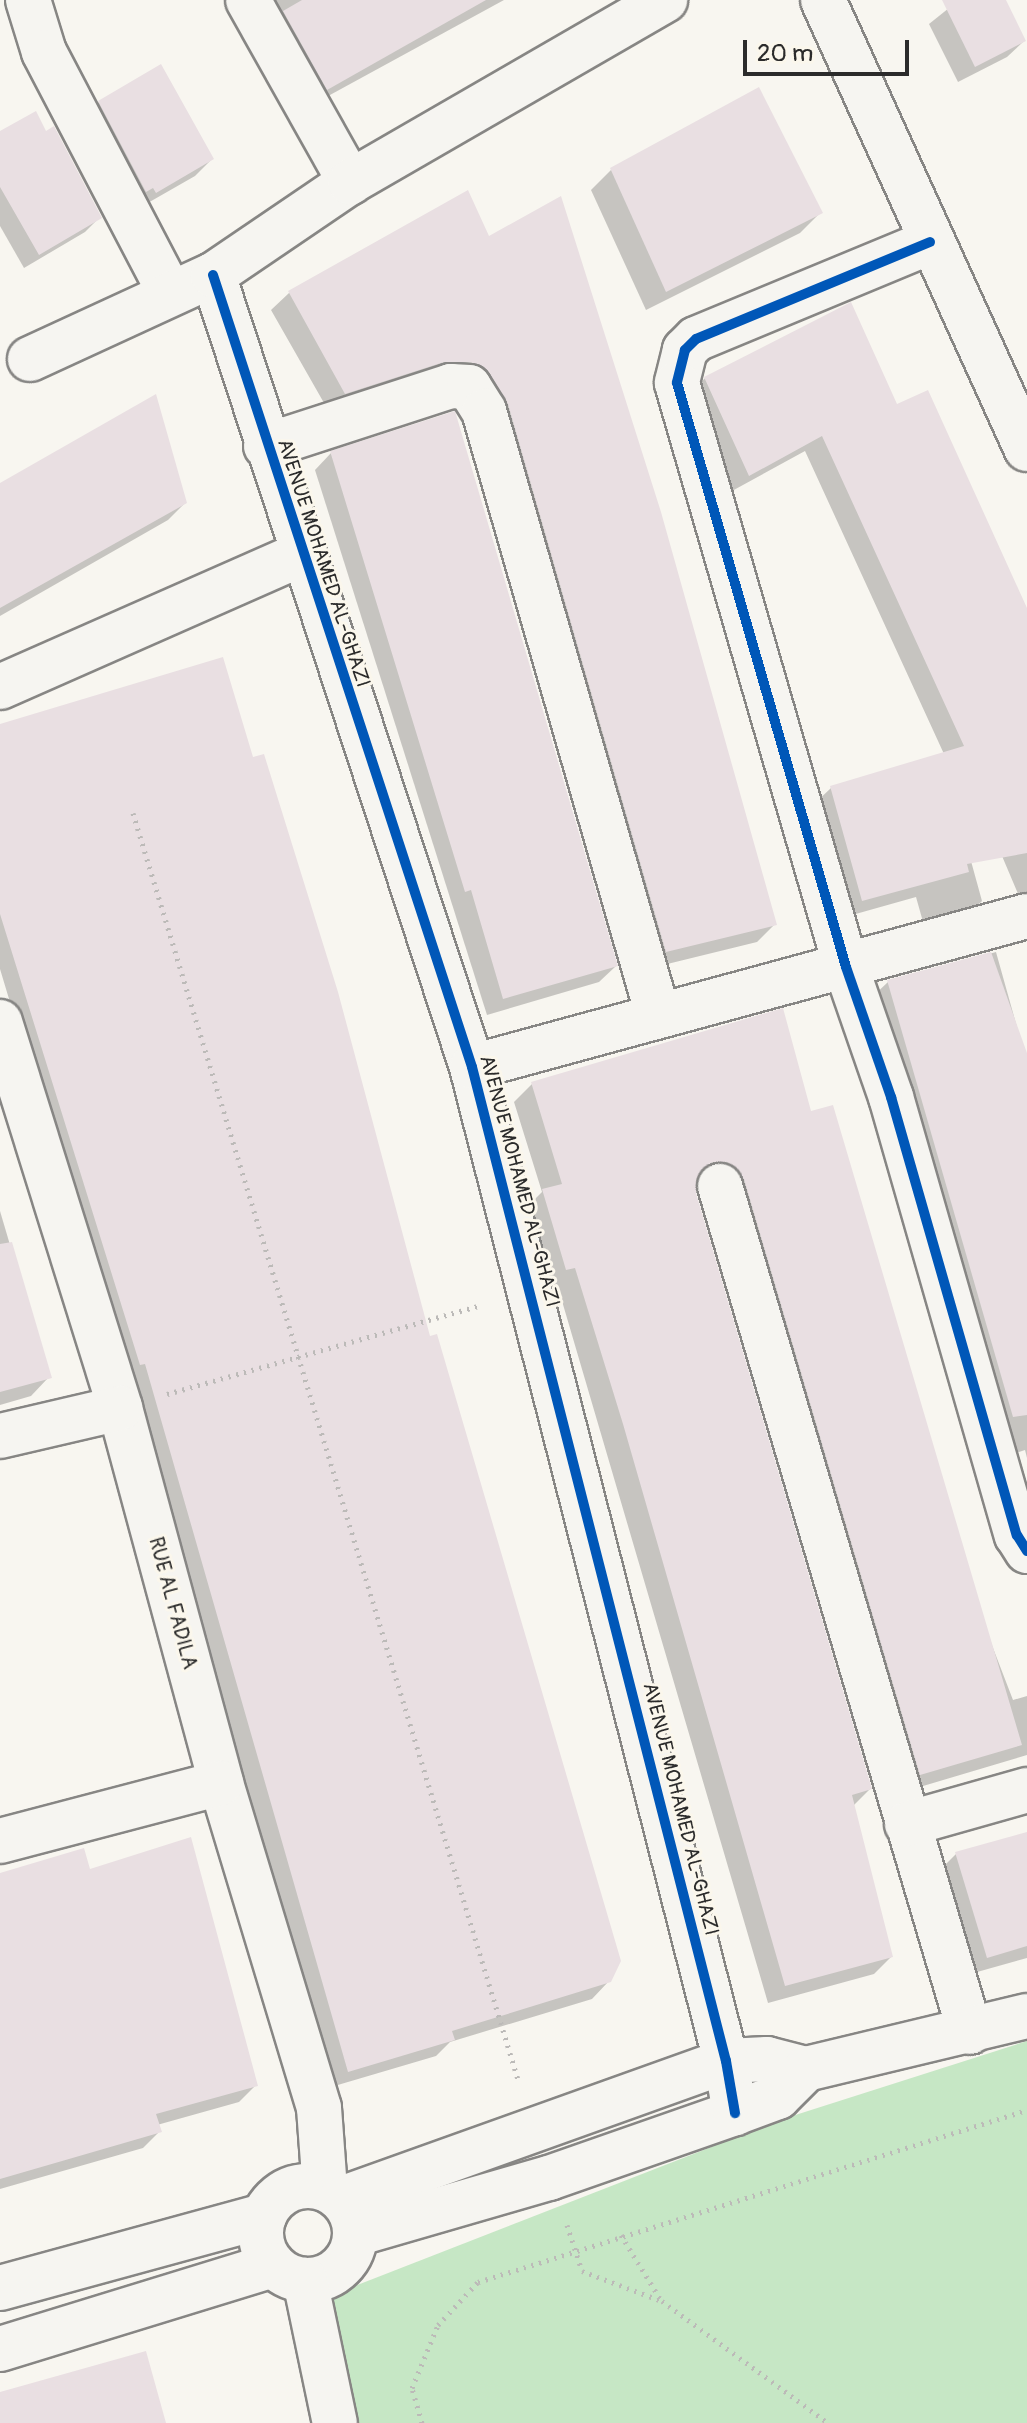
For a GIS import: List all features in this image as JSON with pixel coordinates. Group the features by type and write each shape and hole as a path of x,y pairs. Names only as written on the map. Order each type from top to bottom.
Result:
{"street":[{"path":"28,0 44,52 170,293"},
{"path":"248,0 350,182"},
{"path":"30,359 213,275 350,182 665,0"},
{"path":"823,0 930,242 1027,449"},
{"path":"930,242 696,339 685,350 677,383 846,967 891,1097 1017,1535 1027,1551"},
{"name":"AVENUE MOHAMED AL-GHAZI","path":"213,275 266,446 472,1067 532,1292 726,2061 735,2113"},
{"path":"266,446 451,386 469,387 484,411 658,1015"},
{"path":"0,687 302,554"},
{"path":"472,1067 1027,916"},
{"name":"RUE AL FADILA","path":"0,1022 120,1408 221,1783 319,2108 341,2207"},
{"path":"720,1186 970,2032"},
{"path":"0,1436 120,1408"},
{"path":"0,1841 221,1783"},
{"path":"907,1824 1027,1790"},
{"path":"341,2207 533,2129 726,2061 767,2059 806,2069 1027,2016"},
{"path":"335,2423 289,2273 261,2237 264,2216 276,2198 296,2187 341,2207 549,2178 778,2097 806,2069"},
{"path":"0,2349 289,2273 340,2268 349,2258 341,2207"},
{"path":"0,2288 264,2216"}],"path":[{"path":"133,813 533,2129"},
{"path":"120,1408 299,1354 532,1292"},
{"path":"422,2423 412,2388 438,2325 478,2282 1027,2110"},
{"path":"549,2178 577,2249 582,2271 662,2301 828,2423"},
{"path":"621,2235 662,2301"}],"green space":[{"path":"1027,2041 1027,2423 343,2423 306,2305 786,2118"}],"building":[{"path":"302,0 486,0 327,90 283,11"},
{"path":"942,0 1006,0 1026,41 975,67"},
{"path":"161,64 214,159 156,193 153,188 146,192 98,101"},
{"path":"759,87 823,213 666,292 610,168"},
{"path":"36,111 46,131 54,126 102,218 39,255 0,187 0,131"},
{"path":"468,190 489,236 561,196 661,512 777,925 666,952 508,404 490,374 471,362 444,362 345,394 288,291"},
{"path":"851,302 897,404 928,390 1027,608 1027,853 967,864 969,872 862,901 830,786 964,746 822,436 749,476 704,377"},
{"path":"156,394 187,503 0,608 0,483"},
{"path":"455,411 618,966 503,999 471,890 465,892 330,451"},
{"path":"223,657 253,757 264,754 338,992 430,1336 437,1334 621,1961 611,1982 452,2031 455,2040 348,2072 145,1364 140,1365 0,914 0,724"},
{"path":"991,952 1027,1053 1027,1415 1013,1417 887,980"},
{"path":"783,1008 811,1111 833,1105 1022,1745 920,1775 744,1179 727,1162 712,1162 696,1179 696,1193 872,1789 852,1795 893,1957 785,1986 623,1424 575,1268 566,1270 542,1189 562,1184 531,1082"},
{"path":"12,1242 52,1378 0,1392 0,1244"},
{"path":"1027,1832 1027,1946 987,1958 955,1852"},
{"path":"191,1837 258,2086 156,2114 162,2132 0,2179 0,1873 84,1848 90,1869"},
{"path":"146,2351 166,2423 0,2423 0,2392"}],"cycle path":[{"path":"930,242 696,339 685,350 677,383 846,967 891,1097 1017,1535 1027,1551"},
{"path":"213,275 472,1067 726,2061 735,2113"}]}
